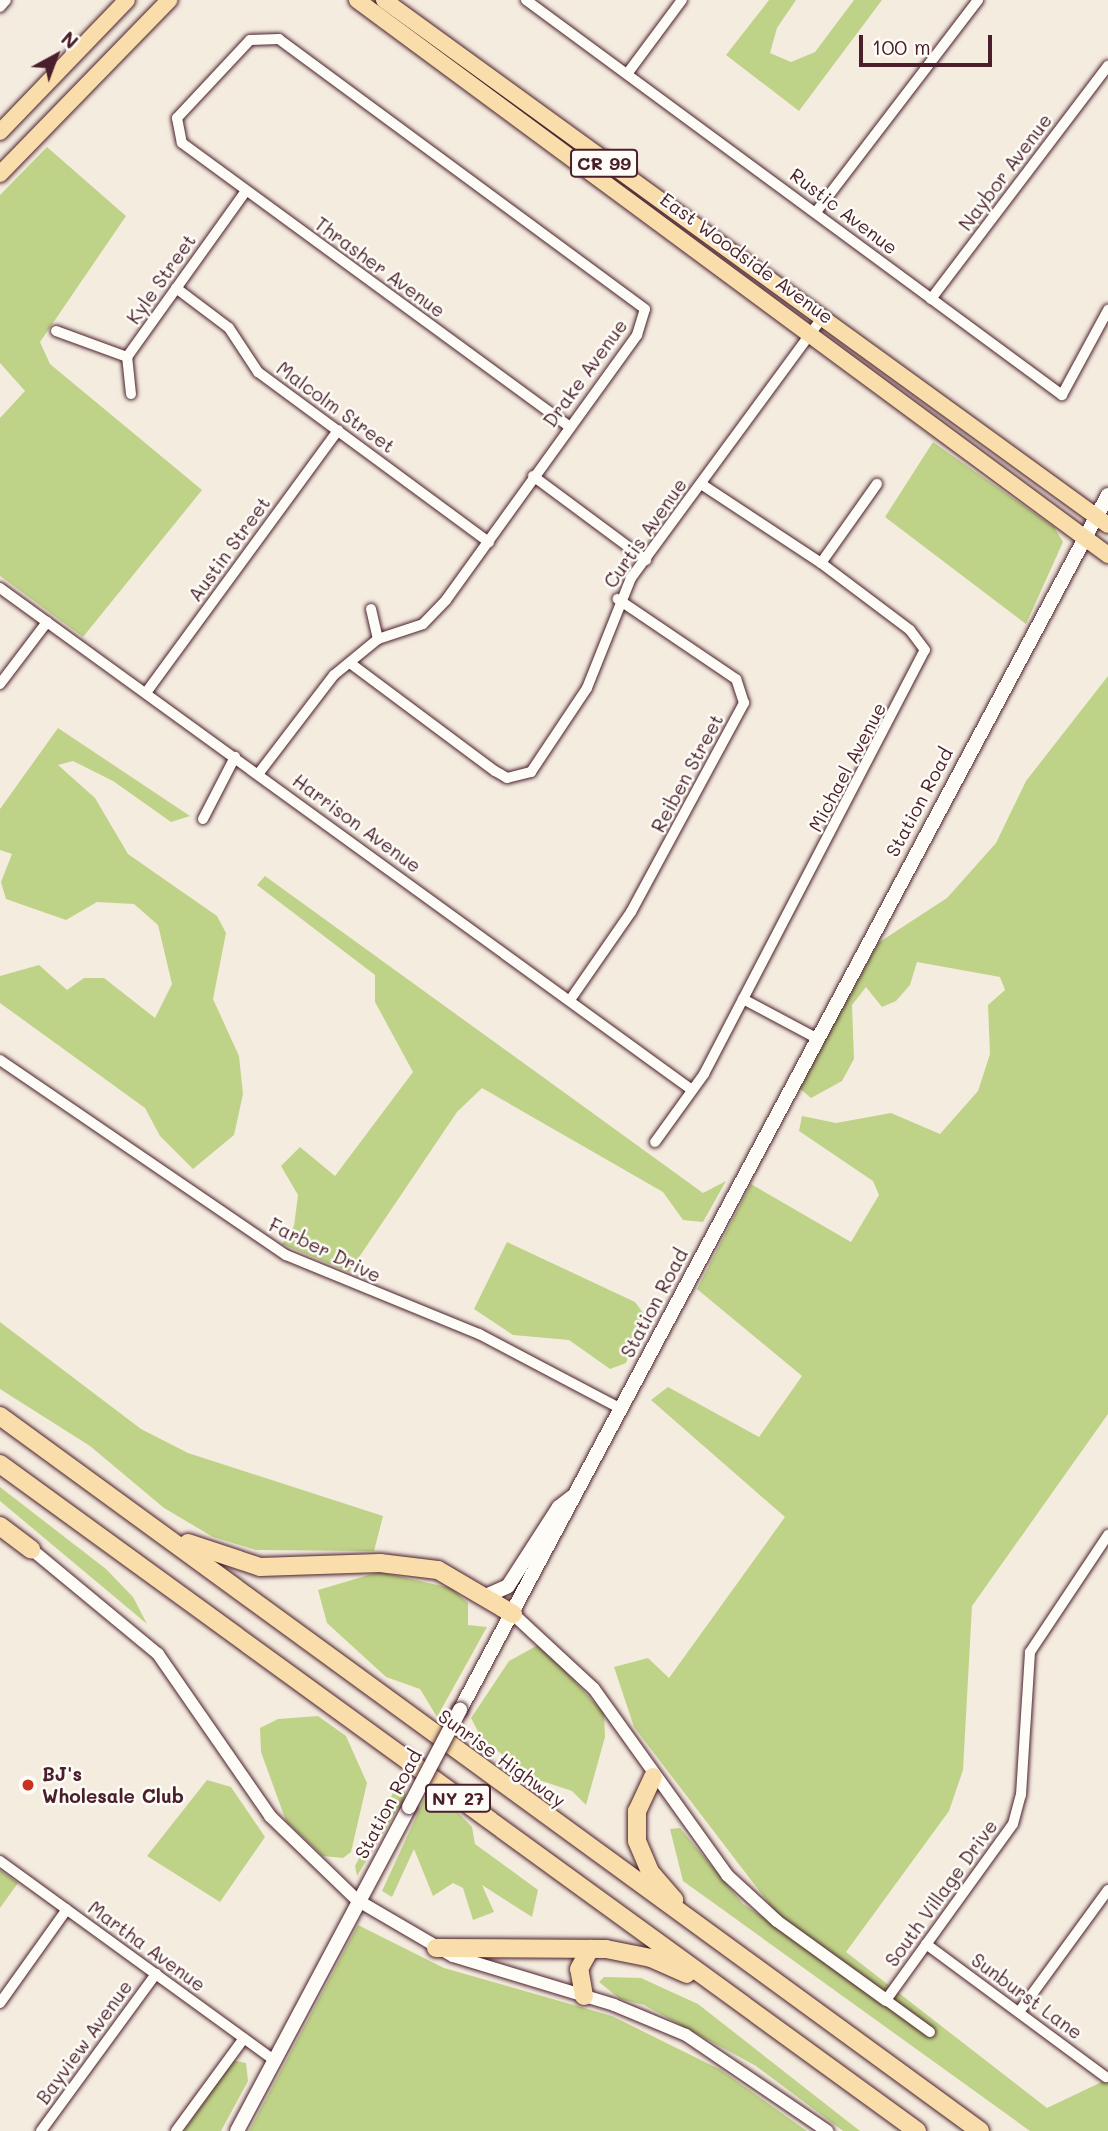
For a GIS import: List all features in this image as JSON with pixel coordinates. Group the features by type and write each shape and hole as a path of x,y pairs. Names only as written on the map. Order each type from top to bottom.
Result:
{"highway":[{"name":"Sunrise Highway","path":"0,1416 980,2131"},
{"name":"NY 27","path":"0,1464 917,2131"},
{"path":"108,1495 233,1563 287,1569 409,1564 438,1570 513,1614"},
{"path":"0,1526 31,1549"},
{"path":"653,1777 636,1819 644,1862 676,1902 771,1981"},
{"path":"436,1948 590,1949 666,1964 784,2034"},
{"path":"584,1996 579,1969 590,1949"}],"main road":[{"path":"0,132 127,0"},
{"path":"125,45 157,0"},
{"path":"0,174 169,0"},
{"name":"East Woodside Avenue","path":"357,0 816,326 1102,521"},
{"name":"East Woodside Avenue","path":"384,0 816,326 1108,555"},
{"name":"Station Road","path":"237,2131 816,1038 1085,538 1102,521 1108,495"},
{"path":"486,1596 508,1586 559,1507 576,1494"}],"street":[{"path":"0,7 6,0"},
{"name":"Rustic Avenue","path":"526,0 1062,395 1108,310"},
{"path":"628,74 682,0"},
{"path":"816,212 978,0"},
{"name":"Drake Avenue","path":"177,132 185,107 250,40 279,38 627,293 645,309 644,323 568,426 489,542 423,624 378,639 334,675 259,774"},
{"name":"Naybor Avenue","path":"931,299 1108,66"},
{"name":"Thrasher Avenue","path":"177,132 188,148 568,426"},
{"name":"Kyle Street","path":"127,357 246,191"},
{"name":"Malcolm Street","path":"176,288 229,328 258,372 489,542"},
{"name":"Curtis Avenue","path":"350,663 485,765 518,778 531,772 587,688 618,599 816,326"},
{"path":"56,331 127,357 131,394"},
{"name":"Austin Street","path":"148,690 338,429"},
{"path":"533,476 646,559"},
{"name":"Michael Avenue","path":"655,1142 692,1090 743,999 924,660 921,639 821,563 701,484"},
{"path":"821,563 877,484"},
{"name":"Harrison Avenue","path":"0,588 148,690 692,1090"},
{"name":"Reiben Street","path":"570,1000 631,912 744,703 736,679 618,599"},
{"path":"371,609 378,639"},
{"path":"0,684 47,622"},
{"path":"202,819 236,757"},
{"path":"743,999 816,1038"},
{"name":"Farber Drive","path":"0,1059 286,1255 479,1334 621,1409"},
{"name":"South Village Drive","path":"886,2000 1013,1824 1021,1795 1030,1652 1108,1535"},
{"path":"31,1549 108,1607 173,1672 281,1829 357,1900 436,1948 584,1996 709,2048 827,2131"},
{"path":"513,1614 594,1689 653,1777 744,1893 930,2032"},
{"name":"Martha Avenue","path":"0,1861 274,2060"},
{"path":"1019,2012 1108,1890"},
{"path":"0,2003 67,1909"},
{"name":"Sunburst Lane","path":"926,1944 1106,2077"},
{"name":"Bayview Avenue","path":"41,2131 156,1974"},
{"path":"176,2131 243,2038"}],"green space":[{"path":"769,0 796,0 777,28 770,53 791,62 815,52 854,0 882,0 799,111 726,55"},
{"path":"47,147 126,216 40,342 50,364 202,490 83,637 0,576 0,418 25,391 0,363 0,195"},
{"path":"933,442 1054,527 1063,542 1026,624 885,517"},
{"path":"1108,676 1108,1414 972,1606 963,1770 949,1811 846,1952 1047,2108 1108,2079 1108,2131 1030,2131 683,1881 670,1829 680,1828 743,1904 796,1939 634,1727 614,1667 648,1658 669,1678 785,1517 651,1400 668,1387 759,1437 802,1376 697,1289 751,1184 851,1242 879,1195 873,1181 799,1131 802,1116 836,1123 891,1113 940,1134 978,1091 990,1054 988,1005 1005,990 1000,977 917,962 910,985 896,1001 882,1007 866,987 852,1005 854,1059 842,1081 811,1098 799,1088 878,943 947,898 996,843 1026,781"},
{"path":"58,728 190,816 171,822 113,781 73,761 58,765 95,798 128,854 217,916 226,933 213,999 239,1056 243,1094 234,1135 193,1169 160,1136 145,1108 0,1003 0,976 39,965 67,990 84,978 104,978 155,1018 172,984 158,925 134,904 97,902 66,920 6,899 1,882 12,854 0,850 0,809"},
{"path":"265,876 703,1193 726,1181 703,1222 683,1220 663,1192 482,1088 457,1112 349,1272 282,1244 294,1226 298,1195 281,1166 300,1147 335,1176 413,1072 375,1002 375,975 257,885"},
{"path":"507,1242 635,1302 644,1314 626,1363 610,1369 569,1340 513,1335 474,1309"},
{"path":"0,1322 141,1429 188,1453 383,1516 374,1551 256,1550 213,1537 164,1508 90,1446 0,1389"},
{"path":"0,1487 106,1569 133,1597 147,1624 0,1501"},
{"path":"379,1572 451,1588 468,1603 468,1625 487,1627 437,1717 420,1689 386,1677 327,1623 318,1590"},
{"path":"540,1644 604,1713 605,1737 586,1805 572,1791 533,1778 482,1739 471,1718 509,1661"},
{"path":"318,1716 346,1736 367,1783 351,1852 343,1858 323,1856 286,1821 261,1752 260,1728 278,1719"},
{"path":"207,1780 231,1787 265,1837 220,1902 147,1856"},
{"path":"402,1787 406,1795 357,1876 355,1866 395,1789"},
{"path":"428,1791 441,1795 472,1827 475,1844 538,1890 532,1917 482,1885 494,1912 473,1920 463,1888 453,1883 433,1896 414,1849 392,1897 382,1891"},
{"path":"0,1870 18,1883 0,1908"},
{"path":"358,1925 444,1968 612,2016 721,2070 807,2131 249,2131"},
{"path":"604,1977 641,1978 698,2004 860,2131 843,2131 756,2066 644,2005 620,1999 599,1982"},
{"path":"231,2060 246,2063 248,2081 221,2131 184,2131"}],"place":[{"name":"BJ's Wholesale Club","path":"28,1785"}]}
